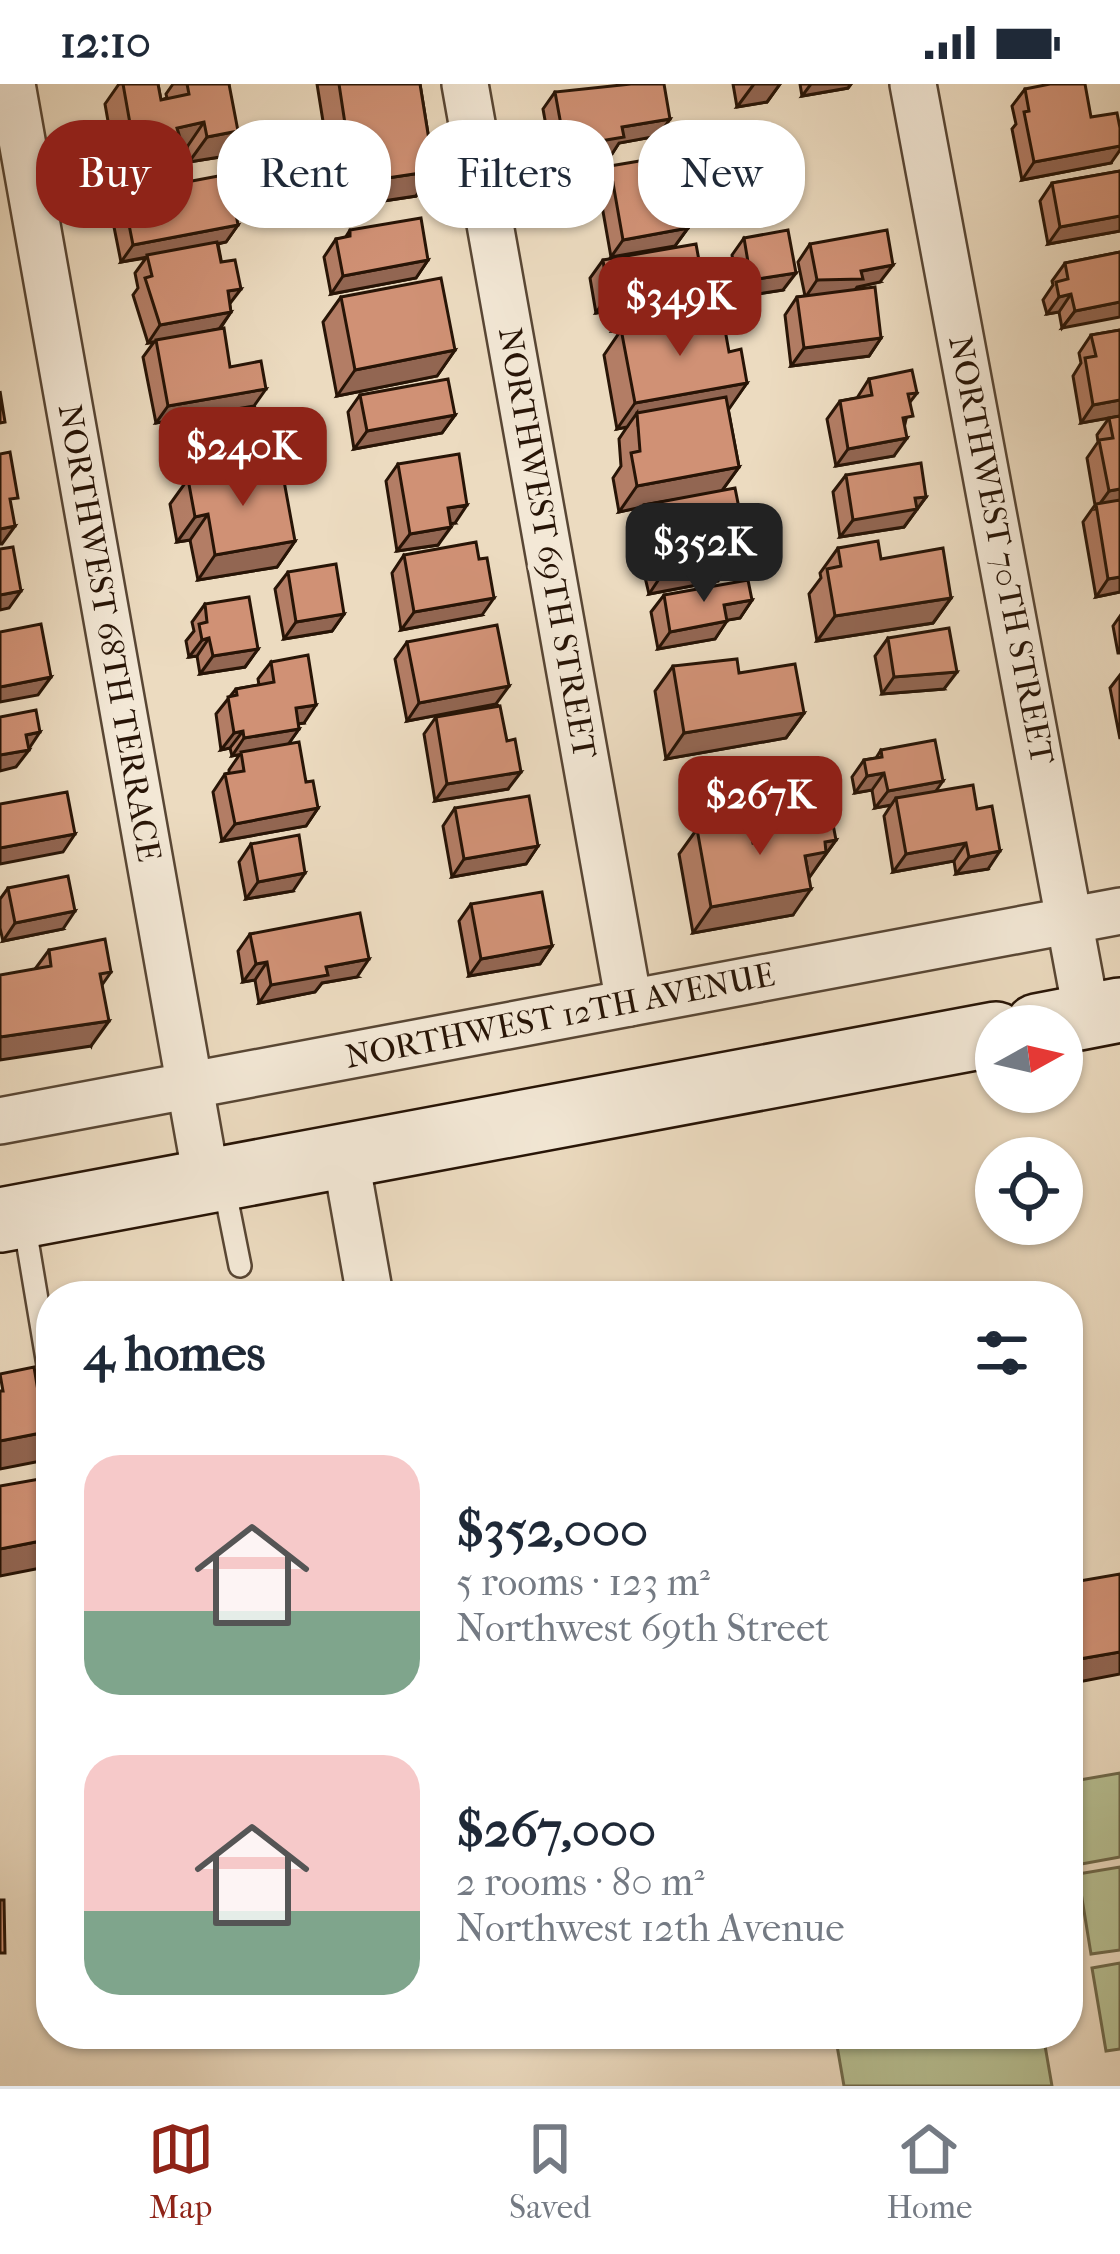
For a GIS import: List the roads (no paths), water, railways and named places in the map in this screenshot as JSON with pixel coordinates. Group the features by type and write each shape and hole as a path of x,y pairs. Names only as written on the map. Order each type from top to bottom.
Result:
{"main road":[{"path":"11,1218 975,1038"}],"street":[{"name":"NORTHWEST 68TH TERRACE","path":"11,84 188,1086 215,1181"},
{"name":"NORTHWEST 69TH STREET","path":"466,84 629,1003"},
{"name":"NORTHWEST 70TH STREET","path":"913,84 1070,920 1080,1005"},
{"name":"NORTHWEST 12TH AVENUE","path":"0,1121 1120,911"},
{"path":"345,1155 367,1281"}],"lane":[{"path":"215,1181 240,1266"},
{"path":"11,1218 36,1320"}]}
